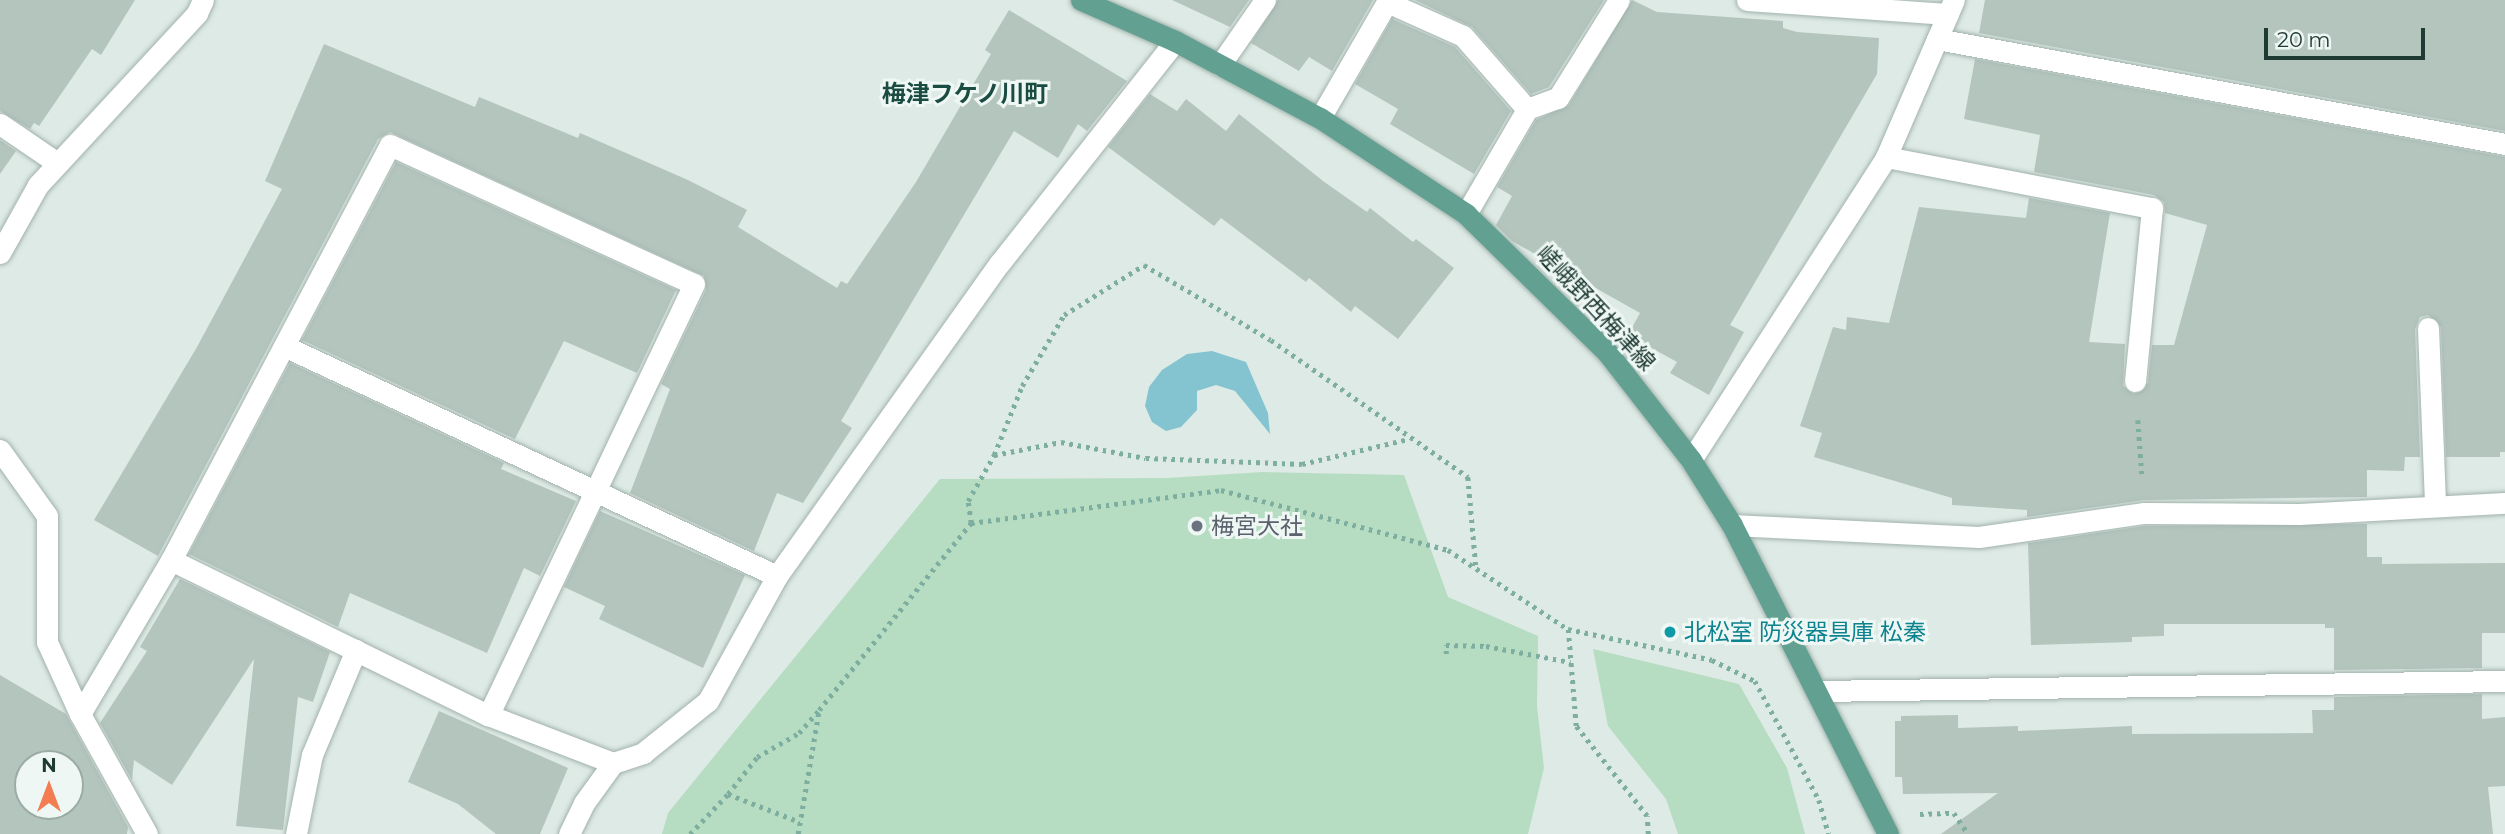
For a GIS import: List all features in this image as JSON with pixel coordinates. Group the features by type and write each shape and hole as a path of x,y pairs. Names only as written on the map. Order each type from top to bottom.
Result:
{"main road":[{"name":"嵯峨野西梅津線","path":"1084,1 1175,41 1320,118 1466,214 1607,352 1691,460 1731,525 1883,825"}],"street":[{"path":"0,253 23,207 56,162 197,13 203,0"},
{"path":"1220,65 1265,0"},
{"path":"1466,214 1527,109 1558,98 1619,0"},
{"path":"1691,460 1886,157 1951,7 1746,0"},
{"path":"1320,118 1387,2 1463,36 1527,109"},
{"path":"1937,38 2505,144"},
{"path":"569,834 584,803 613,763 643,753 708,701 777,576 999,264 1175,41"},
{"path":"0,124 56,162"},
{"path":"80,714 172,560 390,145 694,284 488,715"},
{"path":"1886,157 2152,208 2135,381"},
{"path":"2428,328 2435,506"},
{"path":"284,346 777,576"},
{"path":"0,450 47,516 47,642 80,714 147,834"},
{"path":"1731,525 1979,537 2144,513 2299,514 2505,503"},
{"path":"172,560 488,715 613,763"},
{"path":"296,834 312,755 356,650"},
{"path":"1817,691 2505,681"}],"path":[{"path":"971,523 968,501 994,455 1022,386 1064,315 1143,265 1270,340 1409,439 1468,477 1476,568"},
{"path":"2135,381 2144,513"},
{"path":"994,455 1061,442 1146,458 1302,464 1409,439"},
{"path":"691,834 757,757 799,733 971,523 1221,490 1448,550 1567,629 1712,660 1755,681 1819,800 1829,834"},
{"path":"1567,629 1576,726 1647,816 1648,834"},
{"path":"1446,654 1446,645 1486,646 1570,662"},
{"path":"798,834 818,710"},
{"path":"728,794 800,822"},
{"path":"1883,825 1954,813 1968,834"}],"green space":[{"path":"1263,472 1404,475 1448,597 1538,636 1537,706 1544,768 1528,834 662,834 668,813 940,479 1167,478"},
{"path":"1593,649 1739,684 1787,768 1805,834 1678,834 1666,799 1608,726"}],"water":[{"path":"1212,351 1246,362 1268,413 1270,434 1235,391 1216,385 1197,391 1197,410 1181,427 1166,431 1152,422 1145,406 1149,387 1162,370 1187,354"}],"building":[{"path":"0,0 135,0 101,55 92,49 39,126 34,123 30,129 0,111"},
{"path":"1172,0 1249,0 1230,27"},
{"path":"1278,0 1373,0 1332,71 1309,57 1299,71 1251,43"},
{"path":"1415,0 1604,0 1549,87 1531,94 1472,27"},
{"path":"1632,0 1657,12 1783,21 1783,28 1797,32 1879,38 1877,74 1730,325 1744,332 1709,395 1670,373 1677,362 1628,335 1640,313 1512,241 1496,225 1512,196 1497,187 1536,120 1569,105"},
{"path":"1985,0 2505,0 2505,131 1979,33"},
{"path":"1009,10 1127,81 1087,131 1078,124 1058,158 1014,131 841,421 852,428 803,503 777,493 754,551 630,493 670,389 661,384 706,290 704,276 390,132 378,139 158,556 94,520 197,347 282,189 265,181 324,44 475,107 479,97 578,138 580,133 688,180 747,210 738,227 837,288 841,281 847,284 916,182 991,54 985,50"},
{"path":"1392,19 1455,47 1511,111 1474,174 1390,124 1398,109 1355,84"},
{"path":"1975,59 2505,157 2505,452 2500,452 2500,457 2446,457 2441,327 2428,315 2420,317 2415,329 2420,457 2405,457 2404,471 2367,470 2367,497 2144,500 2027,517 2027,510 1952,505 1952,498 1814,457 1822,433 1800,426 1833,327 1846,330 1847,317 1889,323 1919,207 2026,218 2029,198 2110,213 2089,342 2125,344 2123,386 2134,394 2148,383 2152,345 2174,345 2207,225 2165,213 2164,202 2154,195 2034,172 2040,135 1964,119"},
{"path":"1150,94 1177,111 1186,99 1226,131 1239,114 1323,181 1367,212 1370,208 1413,242 1416,239 1454,268 1398,339 1355,306 1351,312 1309,278 1306,282 1221,218 1214,226 1108,147"},
{"path":"0,140 16,151 0,174"},
{"path":"396,162 676,290 637,373 564,341 515,439 302,340"},
{"path":"290,363 504,463 501,469 576,501 540,576 524,568 487,653 350,593 338,627 189,554"},
{"path":"600,511 745,575 703,668 599,619 605,606 564,587"},
{"path":"2367,524 2367,557 2382,557 2382,564 2505,563 2505,633 2482,633 2482,668 2334,670 2334,628 2325,628 2325,624 2164,624 2164,636 2132,637 2132,642 2031,645 2028,543 2145,526"},
{"path":"180,579 330,652 313,702 298,697 283,830 236,826 254,659 172,785 134,760 132,780 100,723 147,651 140,647"},
{"path":"0,675 66,714 128,827 127,834 0,834"},
{"path":"2482,694 2482,719 2505,717 2505,786 2488,787 2493,834 1941,834 1998,793 1903,794 1902,777 1895,777 1895,721 1901,721 1901,716 1958,715 1958,728 2018,726 2018,731 2132,726 2132,734 2313,733 2312,710 2334,710 2334,697"},
{"path":"439,711 568,768 540,834 496,834 458,804 408,782"}],"place":[{"name":"梅宮大社","path":"1197,526"},
{"name":"北松室 防災器具庫 松秦","path":"1670,632"}],"district":[{"name":"梅津フケノ川町","path":"965,94"}]}
